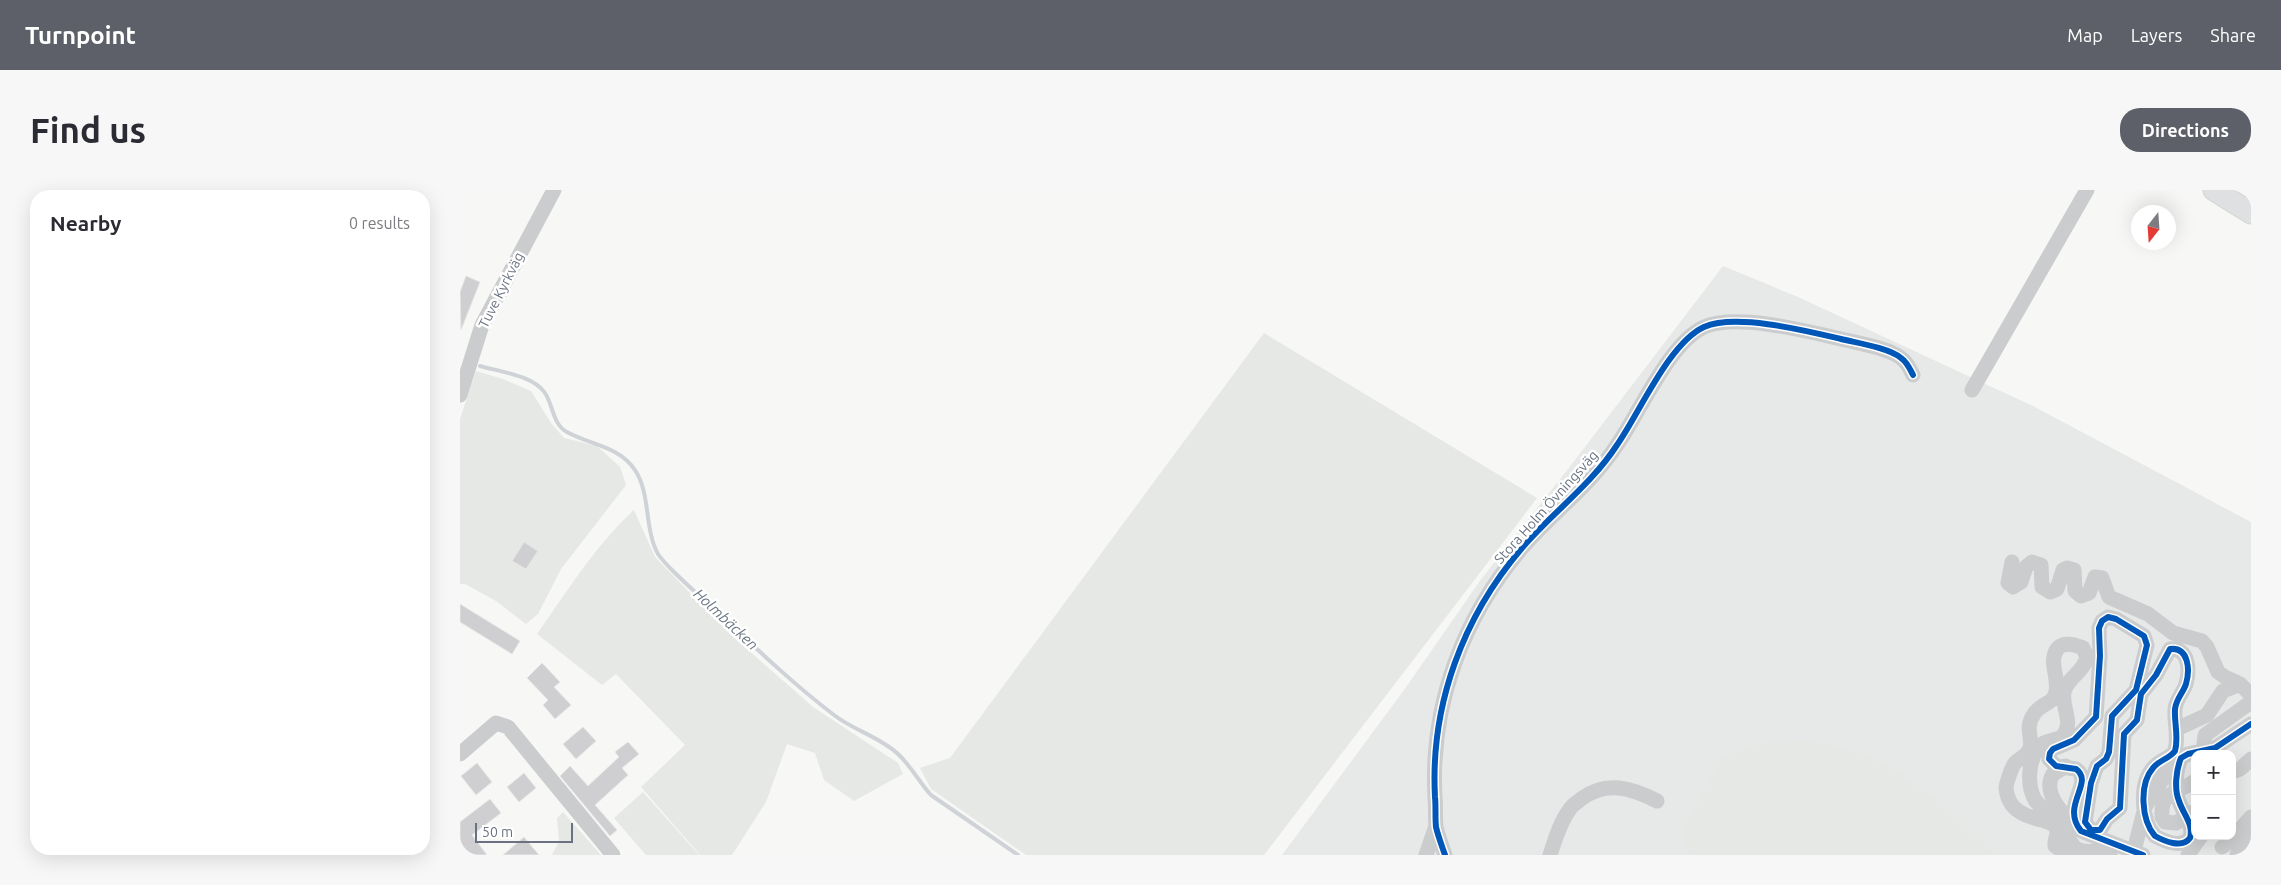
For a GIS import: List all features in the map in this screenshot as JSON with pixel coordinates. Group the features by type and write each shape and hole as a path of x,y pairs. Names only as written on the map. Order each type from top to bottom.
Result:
{"street":[{"name":"Tuve Kyrkväg","path":"460,395 482,325 554,190"},
{"path":"1972,390 2087,190"},
{"path":"2214,190 2251,213"},
{"name":"Stora Holm Övningsväg","path":"1445,855 1436,826 1434,769 1437,739 1452,670 1472,622 1492,588 1523,547 1590,480 1604,463 1668,363 1690,335 1711,325 1732,322 1800,331 1868,346 1900,357 1914,375"},
{"path":"2012,562 2008,583 2013,587 2021,582 2026,567 2032,562 2040,564 2042,587 2050,592 2057,589 2063,570 2067,568 2074,570 2075,591 2081,596 2089,593 2095,577 2102,578 2109,597 2148,614 2173,633 2202,642 2208,647 2218,672 2240,684 2251,695"},
{"path":"2066,766 2052,774 2050,782 2050,792 2064,814 2079,829 2087,834 2137,854 2145,807 2164,778 2177,744 2176,706 2186,684 2188,666 2184,654 2178,650 2171,649 2166,653 2156,675 2141,694 2138,718 2124,734 2120,808 2107,819 2100,830 2093,831 2088,829 2085,822 2091,783 2097,766 2106,759 2109,752 2112,716 2136,690 2147,645 2145,638 2141,634 2116,619 2108,617 2103,620 2099,628 2100,656 2094,720 2074,740 2053,748 2050,753 2052,764 2056,766 2066,766 2076,768 2083,778 2073,808 2074,818 2079,829 2086,842 2087,853"},
{"path":"2069,855 2055,846 2057,831 2054,825 2048,821 2030,818 2019,812 2010,799 2006,785 2014,764 2026,755 2030,748 2028,732 2031,718 2041,705 2054,696 2056,685 2054,656 2058,648 2067,644 2083,648 2087,654 2087,660 2066,686 2064,692 2068,724 2066,732 2062,737 2049,741 2040,748 2032,763 2030,779 2036,801 2057,820 2075,847 2087,853 2104,851 2110,855"},
{"path":"2176,729 2206,715 2223,690 2240,684"},
{"path":"2204,750 2206,735 2251,702"},
{"path":"460,754 496,723 508,727 613,855"},
{"path":"2208,750 2229,740 2251,724"},
{"path":"2191,754 2181,758 2177,770 2177,789 2178,800 2191,814 2172,823 2165,822 2162,817 2164,802 2177,789 2191,783"},
{"path":"2236,770 2251,759"},
{"path":"1550,855 1558,831 1570,808 1589,793 1606,787 1624,788 1657,801"},
{"path":"2145,807 2146,818 2151,832 2155,836 2167,841 2184,843 2189,840 2191,831"},
{"path":"2225,843 2251,810"},
{"path":"2225,843 2229,842 2251,817"},
{"name":"Stora Holm Övningsväg","path":"1426,855 1436,826"},
{"path":"2237,855 2251,832"},
{"path":"2188,855 2198,840"}],"shaded area":[{"path":"1723,266 1798,297 2033,406 2251,522 2251,855 1282,855 1404,690 1482,578"},
{"path":"1264,333 1537,498 1264,855 1026,855 931,789 920,768 950,758"},
{"path":"476,371 503,379 531,391 551,423 564,438 597,446 620,467 626,485 561,569 538,614 526,624 496,601 465,584 460,584 460,419"},
{"path":"634,510 655,557 730,634 813,707 898,763 903,774 854,801 824,780 815,753 787,744 766,802 732,855 700,855 641,787 685,745 616,674 602,685 537,634 594,553"},
{"path":"1788,740 1821,743 1851,751 1878,762 1903,776 1927,793 1996,855 1689,855 1685,834 1687,822 1719,765 1706,766 1746,749"},
{"path":"643,792 699,855 646,855 614,818"},
{"path":"563,812 601,855 552,855 559,841 557,818"}],"building":[{"path":"466,276 480,282 461,330 460,292"},
{"path":"524,542 538,551 526,569 512,561"},
{"path":"460,604 520,641 512,654 460,622"},
{"path":"542,663 560,682 554,687 571,705 555,719 543,705 548,700 527,678"},
{"path":"583,727 596,741 576,759 563,744"},
{"path":"628,742 639,754 622,768 628,775 595,805 617,830 610,836 560,776 570,766 588,786 619,757 615,752"},
{"path":"477,763 492,782 476,795 461,776"},
{"path":"524,773 536,788 519,802 507,787"},
{"path":"490,799 501,813 472,835 487,855 468,855 460,845 460,822"},
{"path":"524,837 539,855 503,855"}],"waterway":[{"name":"Holmbäcken","path":"480,366 516,375 533,382 545,393 556,420 562,429 613,451 628,462 640,479 646,501 651,534 658,554 663,561 806,693 841,720 891,748 907,764 931,795 1018,855"}],"cycle path":[{"path":"1445,855 1436,827 1435,763 1438,729 1454,664 1467,633 1501,575 1546,522 1596,473 1626,432 1667,363 1691,335 1704,327 1718,323 1752,323 1791,328 1889,351 1903,360 1913,375"},
{"path":"2143,855 2081,831 2074,812 2082,781 2081,775 2076,769 2056,766 2049,759 2053,749 2074,740 2096,717 2100,656 2099,628 2102,621 2108,617 2116,619 2144,636 2147,645 2136,690 2112,716 2109,752 2106,759 2097,766 2091,783 2085,822 2091,830 2100,830 2107,819 2120,808 2124,734 2137,720 2141,694 2156,675 2170,649 2176,649 2181,652 2187,660 2188,672 2186,684 2175,709 2177,740 2175,751 2155,765 2145,783 2145,812 2150,829 2155,836 2178,844 2190,838 2191,828 2176,791 2177,774 2181,758 2188,754 2215,748 2251,724"}]}
